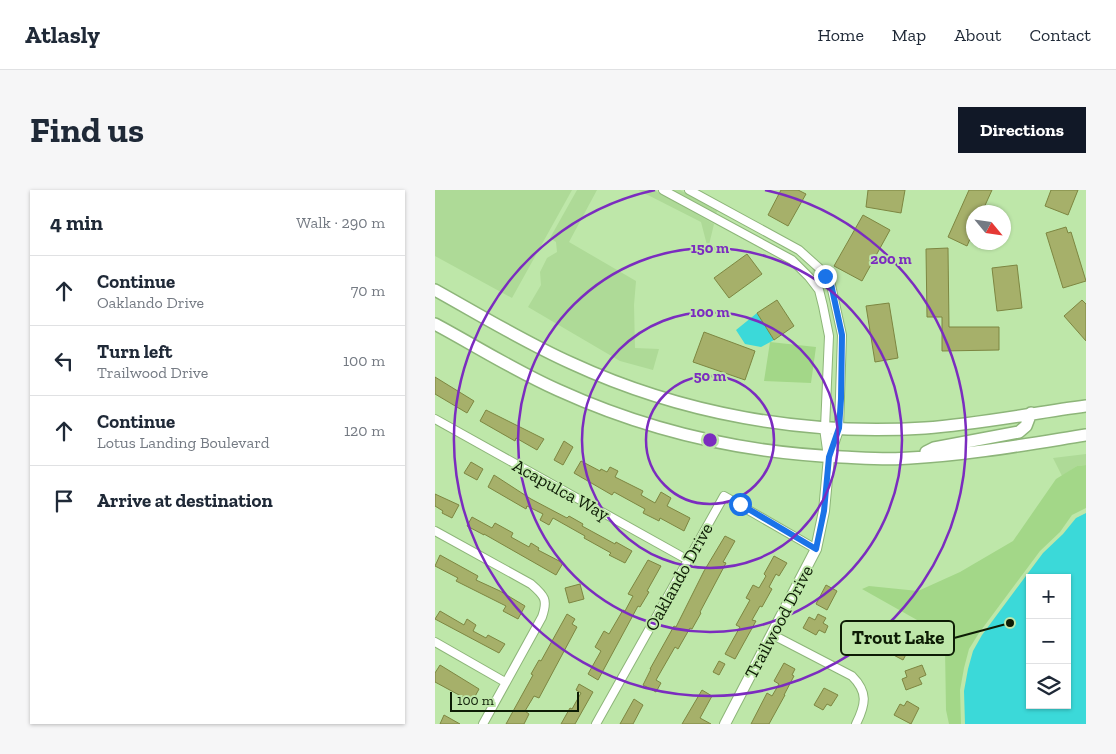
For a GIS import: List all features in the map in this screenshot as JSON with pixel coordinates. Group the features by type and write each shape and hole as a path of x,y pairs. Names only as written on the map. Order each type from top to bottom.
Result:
{"main road":[{"path":"435,290 545,350 606,378 643,392 717,412 825,428 926,428 1086,406"},
{"path":"435,324 536,379 594,405 632,419 709,440 789,454 829,457 909,458 1021,446 1086,435"},
{"path":"909,458 934,448 1019,432 1026,426 1031,413"}],"street":[{"path":"663,190 792,260 809,276 819,290 829,336 825,428"},
{"path":"689,190 799,250 819,268 831,284 842,335 839,428"},
{"name":"Acapulca Way","path":"435,419 688,560"},
{"name":"Trailwood Drive","path":"725,724 773,635 816,549 824,511 829,457 825,428"},
{"name":"Trailwood Drive","path":"829,457 839,428"},
{"name":"Oaklando Drive","path":"596,724 725,496 816,549"},
{"path":"435,531 531,584 541,592 545,600 542,617 483,724"},
{"path":"773,635 852,676 862,686 864,700 861,714 856,724"},
{"path":"435,642 505,682"}],"shaded area":[{"path":"435,190 572,190 512,298 435,256"},
{"path":"577,190 597,190 569,242 636,281 634,305 635,348 659,349 653,370 620,361 528,307 541,285 540,272 547,258 557,252 556,242 550,238"},
{"path":"638,190 654,190 714,224 708,249 701,222"},
{"path":"672,190 680,190 717,211 716,215"},
{"path":"770,342 816,347 811,383 764,381"},
{"path":"1086,454 1086,465 1077,466 1062,476 1053,458"},
{"path":"1086,465 1086,508 1072,515 1060,532 1040,551 979,633 969,649 964,668 960,690 961,724 949,724 946,710 945,648 949,638 862,589 869,586 918,591 960,572 1013,541 1056,479 1077,466"}],"water":[{"path":"757,313 774,340 761,347 745,344 736,330"},
{"path":"1086,513 1086,724 965,724 964,691 973,651 982,635 1026,576 1026,709 1071,709 1071,574 1027,574 1043,553 1063,534 1076,518"}],"building":[{"path":"781,190 798,190 806,194 788,226 768,215"},
{"path":"868,190 905,190 901,213 866,207"},
{"path":"969,190 992,190 985,205 966,205 966,246 948,237"},
{"path":"1051,190 1078,190 1068,215 1045,206"},
{"path":"863,215 890,230 862,281 834,266"},
{"path":"1066,227 1068,233 1071,232 1086,281 1063,288 1046,233"},
{"path":"948,248 949,327 999,327 999,350 942,351 942,317 927,317 926,249"},
{"path":"747,254 762,274 729,298 714,278"},
{"path":"1017,265 1022,308 997,311 992,268"},
{"path":"777,300 794,326 774,340 757,313"},
{"path":"1082,300 1086,304 1086,341 1064,316"},
{"path":"889,303 898,358 875,362 866,306"},
{"path":"704,332 755,351 745,380 693,362"},
{"path":"435,377 474,401 467,413 435,394"},
{"path":"486,410 544,439 537,450 516,438 515,441 480,421"},
{"path":"564,441 573,447 563,465 554,460"},
{"path":"581,461 600,471 601,469 607,472 610,467 618,471 615,477 643,491 641,495 655,503 661,492 671,498 667,506 690,518 684,531 660,518 659,521 643,513 645,509 614,492 612,495 574,473"},
{"path":"471,462 483,469 477,480 464,473"},
{"path":"494,475 531,499 567,518 569,516 583,524 582,526 632,551 625,563 609,555 611,553 584,538 585,536 553,518 549,525 540,520 543,514 527,506 526,509 488,487"},
{"path":"435,494 459,505 452,518 442,513 443,511 435,506"},
{"path":"472,517 492,528 495,523 513,533 511,537 529,547 531,543 539,548 538,550 563,563 556,575 467,526"},
{"path":"725,536 735,541 723,562 726,563 692,629 690,628 678,649 675,647 656,680 661,683 656,692 643,685 650,669 674,626 676,627 704,571"},
{"path":"440,555 478,576 476,580 500,591 525,606 518,619 503,611 506,606 456,581 458,578 435,566"},
{"path":"774,556 787,563 779,576 776,574 769,587 772,589 752,620 756,621 735,659 725,654 740,627 736,625 750,600 746,598 753,585 759,588"},
{"path":"648,560 661,566 647,591 649,592 640,607 638,606 598,680 588,674 601,651 595,647 604,631 609,634 623,610 625,611 633,596 628,594"},
{"path":"580,584 584,599 569,603 565,588"},
{"path":"826,585 837,591 827,610 816,604"},
{"path":"440,611 464,625 467,619 476,625 473,631 486,638 488,635 505,644 499,653 435,619"},
{"path":"567,614 575,619 572,624 577,627 539,698 534,696 525,711 529,714 524,724 506,724 533,675 531,674 539,660 541,661"},
{"path":"818,614 826,618 823,623 828,626 825,633 819,630 816,635 803,628 809,617 815,620"},
{"path":"891,637 910,647 903,660 884,650"},
{"path":"719,661 725,664 719,675 713,672"},
{"path":"784,663 795,669 792,675 794,676 785,695 769,724 751,724 767,693 772,696 779,684 774,681"},
{"path":"440,665 479,689 472,702 435,682 435,673"},
{"path":"922,665 926,675 919,678 922,684 906,690 902,679 907,677 905,671"},
{"path":"579,684 593,692 575,724 561,724 581,693 576,690"},
{"path":"824,688 838,695 831,706 827,704 823,710 814,705"},
{"path":"702,690 712,696 700,718 711,724 682,724"},
{"path":"634,699 643,705 633,724 620,724"},
{"path":"907,701 919,708 911,724 894,715 900,704 904,706"},
{"path":"444,715 460,724 440,724"}],"place":[{"name":"Trout Lake","path":"1010,623"}],"route":[{"path":"740,504 816,549 824,511 829,457 839,428 841,399 842,335 831,284 825,276"}]}
